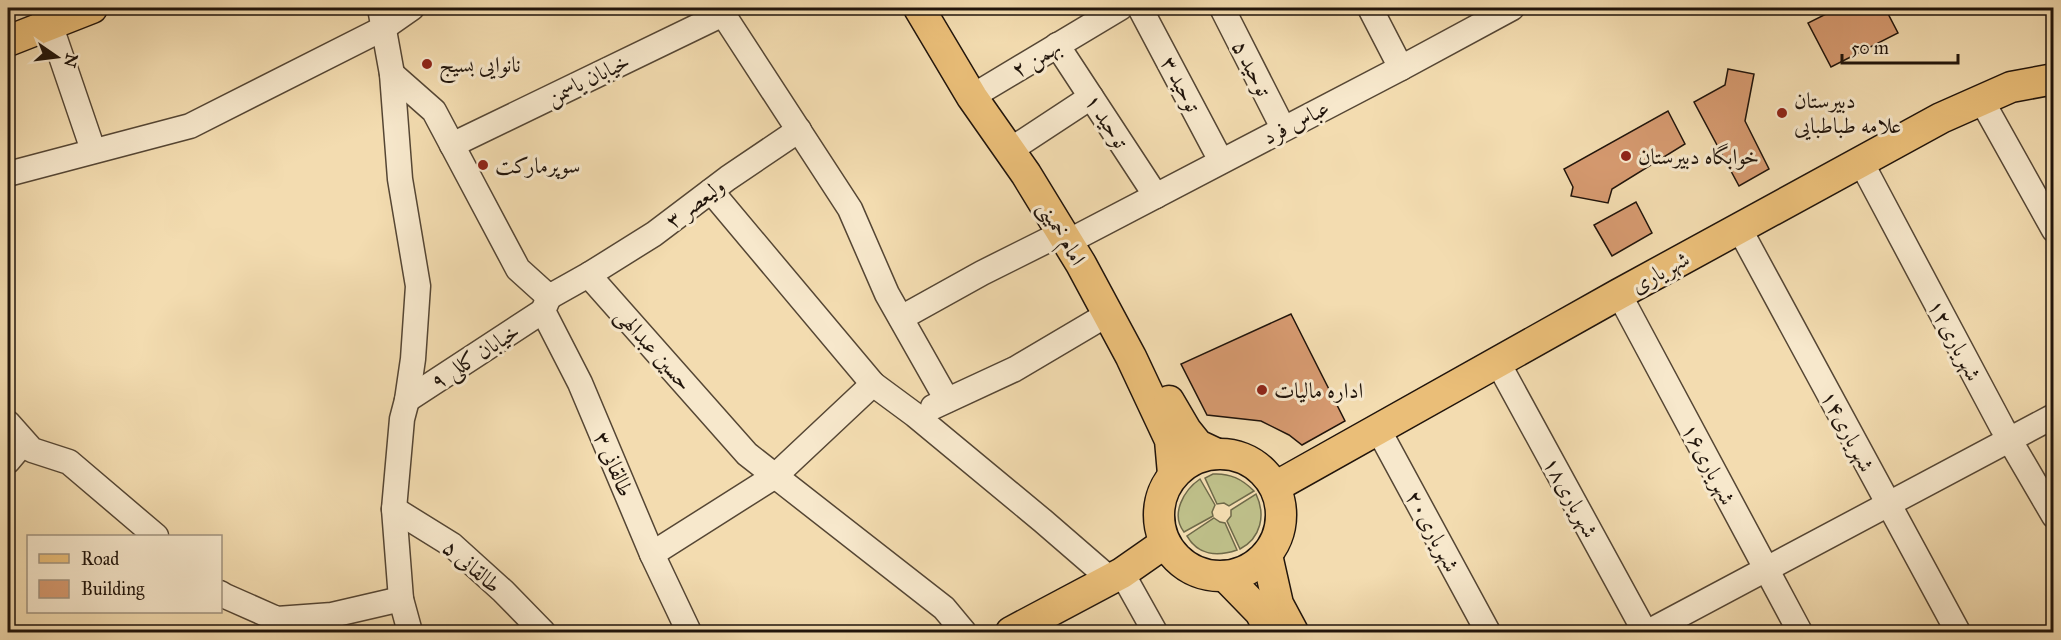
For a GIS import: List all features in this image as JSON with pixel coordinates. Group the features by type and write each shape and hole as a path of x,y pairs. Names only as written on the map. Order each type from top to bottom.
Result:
{"main road":[{"path":"8,41 46,16 92,8"},
{"name":"امام خمینی","path":"919,8 972,97 1071,235 1081,264 1131,357 1170,440 1173,474"},
{"name":"امام خمینی","path":"935,8 983,90 1037,165 1071,235 1185,430 1198,445 1215,453"},
{"name":"شهریاری","path":"1275,487 1619,294 1941,118 2011,87 2054,79"},
{"path":"1215,453 1239,456 1260,468 1275,487 1281,510 1279,534 1267,555 1248,570 1225,576 1201,574 1180,562 1165,543 1159,519 1161,495 1173,474 1192,459 1215,453"},
{"path":"1011,633 1116,576 1165,543"},
{"path":"1267,555 1278,604 1293,633"},
{"path":"1225,576 1260,612 1271,633"}],"street":[{"path":"8,174 190,126 381,18 412,8"},
{"name":"بهمن ۲","path":"983,90 1120,8"},
{"name":"توحید ۳","path":"1140,8 1221,161"},
{"name":"توحید ۵","path":"1222,8 1283,128"},
{"path":"1370,8 1401,68"},
{"name":"عباس فرد","path":"901,318 982,273 1156,196 1512,8"},
{"path":"723,11 850,209 887,294 947,400"},
{"name":"خیابان یاسمن","path":"452,145 723,11"},
{"path":"46,16 93,150"},
{"path":"381,18 392,74 400,178 418,286 413,359 402,419 394,509 401,599 410,633"},
{"name":"توحید ۱","path":"1058,45 1156,196"},
{"path":"392,74 434,111 518,269 546,304 590,274"},
{"path":"1021,143 1091,96"},
{"path":"1982,101 2054,230"},
{"name":"ولیعصر ۳","path":"590,274 654,234 728,178 799,130"},
{"name":"شهریاری۱۲","path":"1861,162 2009,440 2054,516"},
{"path":"711,191 873,384 915,415 1043,521 1116,576 1155,633"},
{"name":"شهریاری۱۴","path":"1739,228 1958,633"},
{"name":"حسین عبدالهی","path":"590,274 747,454 944,608 964,633"},
{"name":"شهریاری۱۶","path":"1619,294 1800,633"},
{"name":"خیابان کللی ۹","path":"407,400 546,304"},
{"name":"طالقانی ۳","path":"546,304 652,554 689,633"},
{"path":"915,415 1015,369 1108,314"},
{"name":"شهریاری۱۸","path":"1497,362 1647,633"},
{"path":"652,554 775,476 873,384"},
{"path":"1647,633 2054,416"},
{"path":"8,423 33,450 69,462 154,535"},
{"name":"شهریاری۲۰","path":"1378,429 1488,633"},
{"path":"8,461 24,442"},
{"name":"طالقانی ۵","path":"394,509 452,545 503,591 543,633"},
{"path":"222,594 277,619 332,615 401,599"}],"green space":[{"path":"1213,474 1235,478 1254,491 1229,506 1224,503 1217,504 1205,478"},
{"path":"1200,479 1215,505 1213,516 1184,532 1178,518 1181,503 1189,489"},
{"path":"1256,494 1261,510 1260,525 1253,539 1240,549 1227,521 1231,516 1231,510"},
{"path":"1214,518 1225,523 1237,550 1209,553 1202,551 1191,542 1187,536"}],"building":[{"path":"1838,8 1885,8 1898,33 1831,67 1808,23"},
{"path":"1728,69 1754,74 1745,121 1769,169 1739,186 1694,102 1725,85"},
{"name":"خوابگاه دبیرستان","path":"1668,111 1685,144 1612,189 1608,203 1571,196 1573,187 1564,169"},
{"path":"1636,202 1652,233 1612,256 1594,225"},
{"name":"اداره مالیات","path":"1291,314 1345,421 1302,445 1289,435 1261,421 1207,415 1181,364"}],"place":[{"name":"نانوایی بسیج","path":"427,64"},
{"name":"دبیرستان علامه طباطبایی","path":"1782,113"},
{"name":"خوابگاه دبیرستان","path":"1626,156"},
{"name":"سوپرمارکت","path":"483,165"},
{"name":"اداره مالیات","path":"1262,390"}]}
